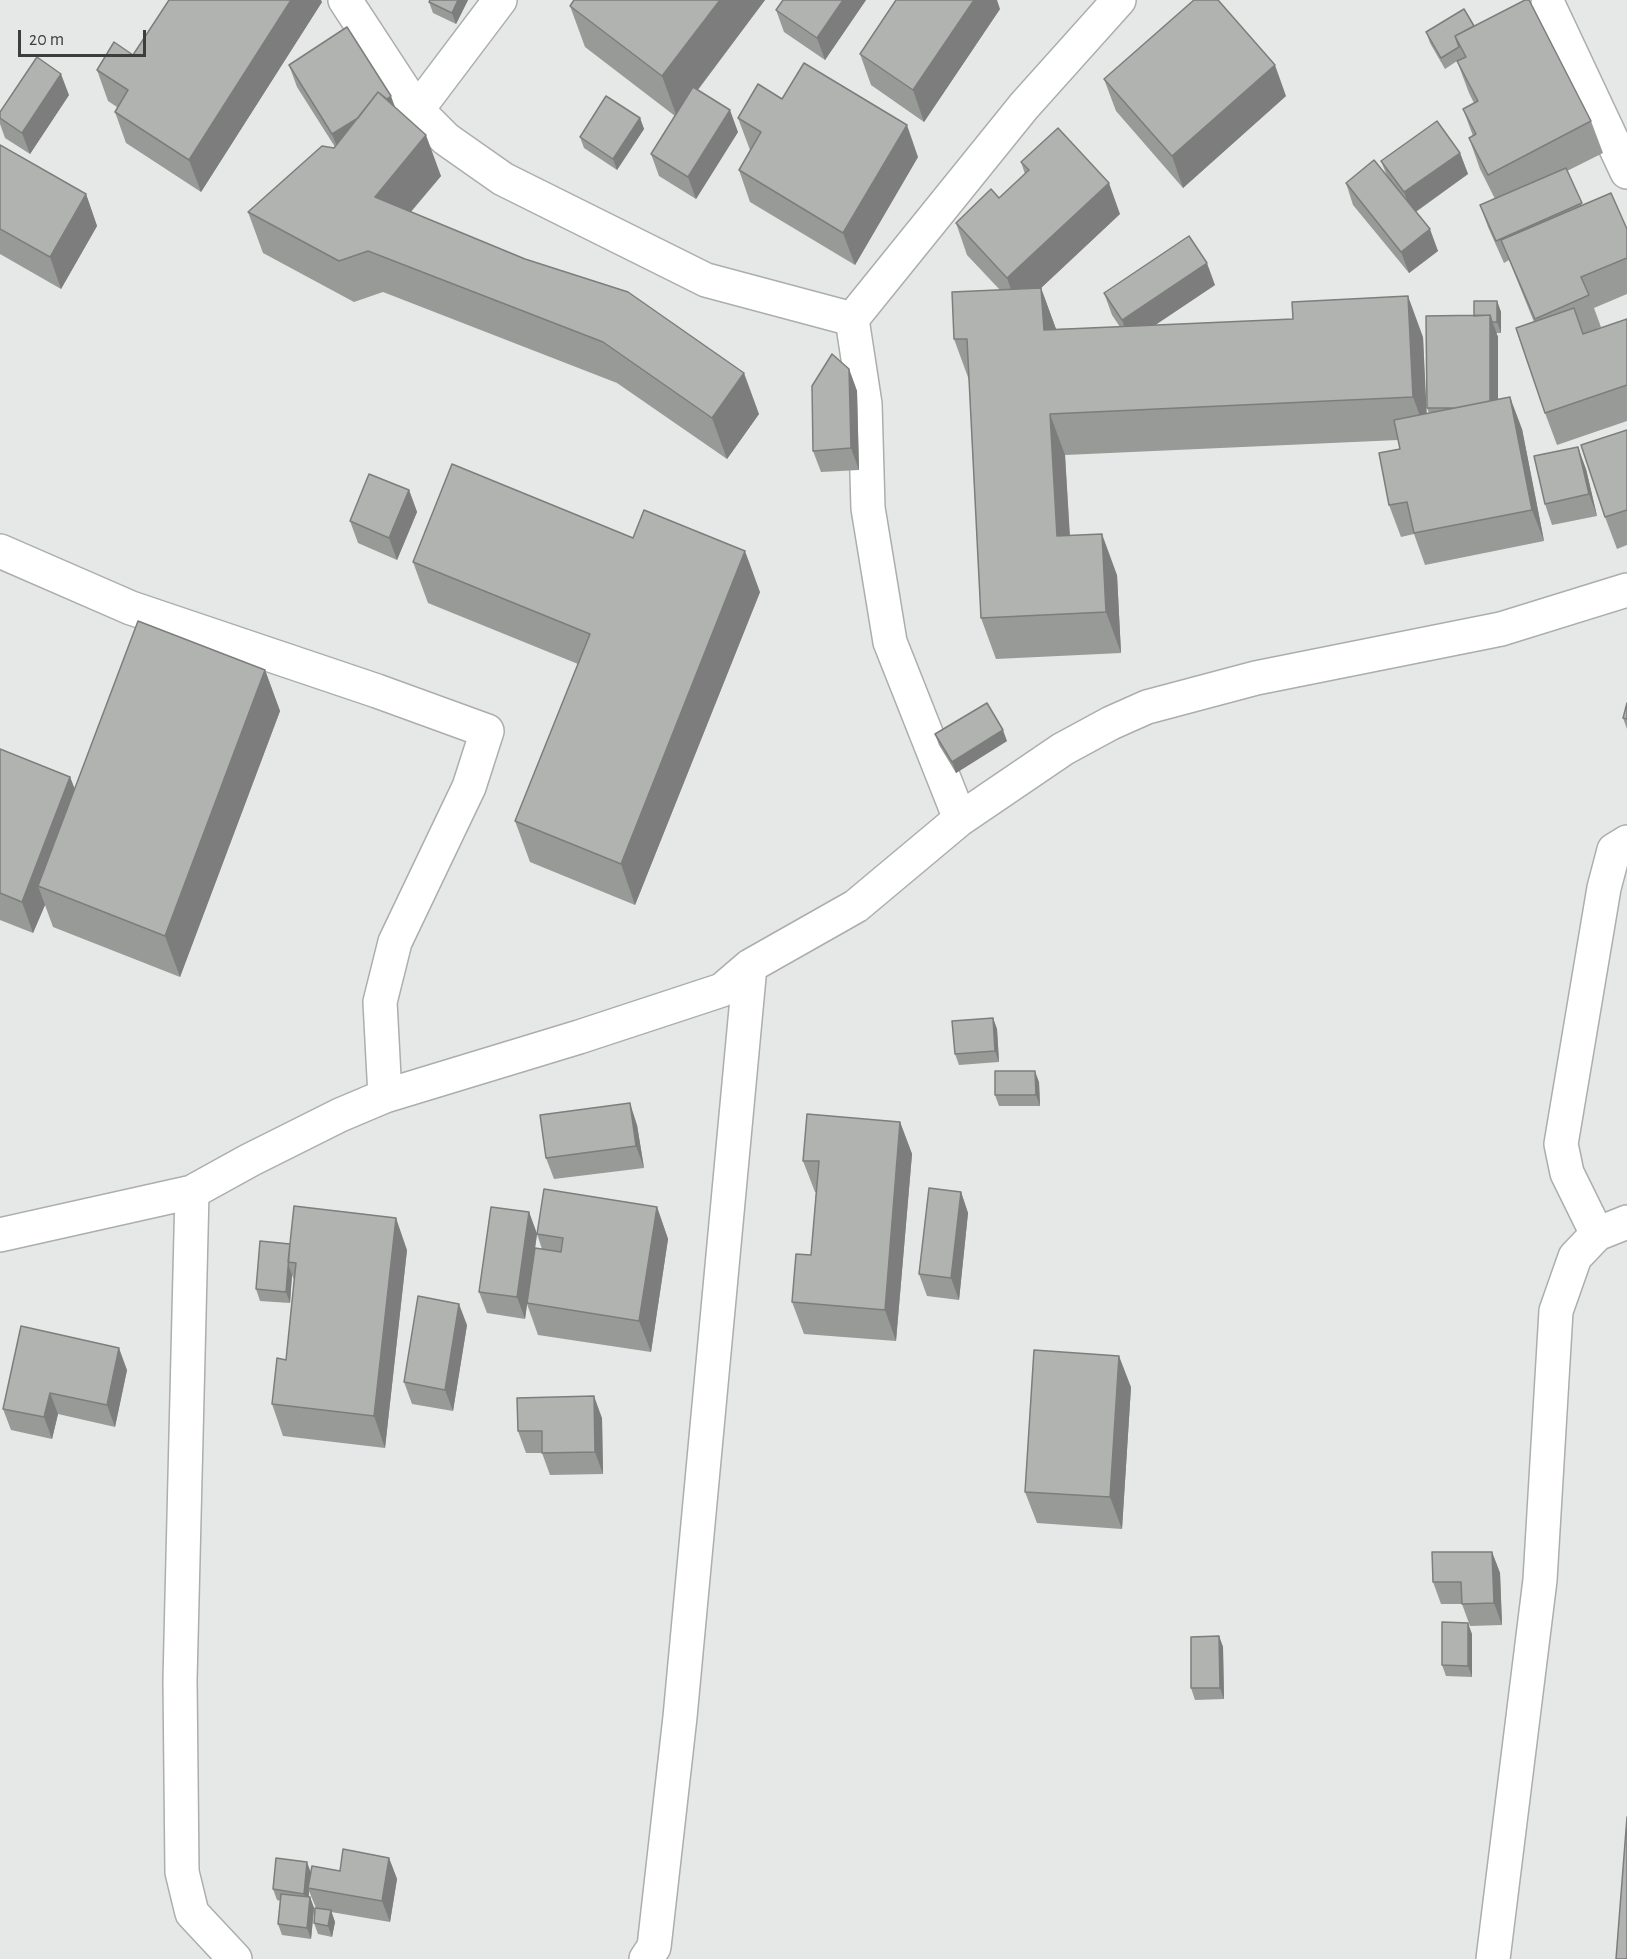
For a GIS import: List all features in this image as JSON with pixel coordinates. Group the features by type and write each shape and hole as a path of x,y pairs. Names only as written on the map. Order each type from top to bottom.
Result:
{"street":[{"path":"345,0 417,110 446,140 503,179 706,280 852,319"},
{"path":"417,110 500,0"},
{"path":"960,819 890,642 868,508 865,404 852,319 1024,106 1119,0"},
{"path":"1548,4 1627,172"},
{"path":"0,552 130,609 377,691 487,732 469,787 395,942 380,1002 384,1096"},
{"path":"0,1235 192,1192 340,1115 384,1096 579,1037 722,990 750,966 856,906 960,819 1064,749 1111,723 1147,707 1256,678 1501,629 1627,590"},
{"path":"1493,1959 1540,1580 1556,1311 1575,1257 1612,1228 1567,1173 1561,1144 1604,888 1614,850 1627,842"},
{"path":"646,1959 654,1947 680,1717 750,966"},
{"path":"192,1192 180,1680 182,1872 192,1913 235,1959"}],"building":[{"path":"169,0 291,0 189,160 115,112 128,90 97,70 114,42 133,55"},
{"path":"430,0 458,0 452,13 429,2"},
{"path":"574,0 720,0 662,76 570,6"},
{"path":"783,0 843,0 817,38 776,10"},
{"path":"896,0 974,0 913,90 860,54"},
{"path":"1194,0 1218,0 1275,65 1172,156 1104,79"},
{"path":"1529,0 1591,121 1488,175 1469,138 1476,134 1463,109 1478,101 1457,61 1466,57 1455,36"},
{"path":"1464,9 1474,26 1455,36 1459,47 1441,58 1426,32"},
{"path":"347,27 391,96 387,99 378,92 358,118 332,134 289,65"},
{"path":"37,57 61,74 22,133 0,118 0,112"},
{"path":"804,63 907,125 843,233 739,170 761,132 738,118 758,84 782,99"},
{"path":"693,87 730,110 688,177 651,154"},
{"path":"378,92 426,135 375,197 525,259 628,292 744,373 712,418 603,342 368,251 339,261 248,212 322,146 334,148"},
{"path":"606,96 640,118 613,159 580,137"},
{"path":"1437,121 1460,153 1404,192 1381,161"},
{"path":"1058,128 1109,183 1007,278 956,223 991,189 999,198 1029,170 1021,162"},
{"path":"0,145 86,194 50,257 0,229"},
{"path":"1374,160 1430,229 1401,252 1346,183"},
{"path":"1566,168 1582,203 1496,241 1480,205"},
{"path":"1611,193 1627,229 1627,258 1581,277 1589,295 1535,319 1501,240"},
{"path":"1189,236 1207,263 1122,320 1104,293"},
{"path":"1041,288 1044,330 1293,319 1292,302 1408,296 1413,397 1050,414 1057,536 1102,534 1106,612 981,618 967,339 954,339 952,292"},
{"path":"1474,301 1497,301 1497,322 1492,322 1490,315 1474,316"},
{"path":"1574,308 1583,334 1627,319 1627,385 1545,413 1516,328"},
{"path":"1490,315 1490,401 1455,408 1427,408 1426,316"},
{"path":"832,354 849,369 851,448 813,451 812,386"},
{"path":"1510,397 1532,510 1414,533 1407,502 1389,505 1379,453 1400,449 1394,420"},
{"path":"1627,430 1627,510 1605,517 1581,445"},
{"path":"1578,447 1589,494 1545,504 1534,456"},
{"path":"452,464 633,538 644,510 745,551 621,864 515,821 590,634 413,562"},
{"path":"369,474 409,490 389,538 350,521"},
{"path":"138,621 265,670 165,936 38,886"},
{"path":"987,703 1003,730 952,762 935,734"},
{"path":"1627,703 1627,719 1623,718"},
{"path":"0,749 70,777 22,902 0,893"},
{"path":"993,1018 995,1051 955,1054 952,1021"},
{"path":"995,1071 1035,1071 1036,1095 995,1095"},
{"path":"630,1103 636,1146 546,1158 540,1115"},
{"path":"807,1114 900,1122 885,1310 792,1302 796,1254 811,1255 819,1161 803,1161"},
{"path":"929,1188 961,1192 951,1278 919,1274"},
{"path":"544,1189 657,1207 639,1321 527,1303 535,1248 561,1252 563,1238 537,1234"},
{"path":"294,1206 396,1218 374,1416 272,1404 277,1358 286,1360 296,1263 288,1262"},
{"path":"491,1207 529,1212 517,1297 479,1292"},
{"path":"260,1241 290,1244 286,1292 256,1289"},
{"path":"418,1296 459,1304 445,1390 404,1382"},
{"path":"21,1326 119,1348 107,1405 50,1393 44,1417 3,1409"},
{"path":"1034,1350 1119,1356 1110,1497 1025,1492"},
{"path":"594,1396 595,1452 542,1453 542,1431 518,1431 517,1398"},
{"path":"1432,1552 1492,1552 1494,1603 1462,1604 1461,1582 1433,1582"},
{"path":"1442,1622 1468,1623 1468,1666 1442,1665"},
{"path":"1219,1636 1220,1688 1191,1688 1191,1637"},
{"path":"1627,1817 1627,1959 1616,1959"},
{"path":"343,1849 389,1858 382,1901 308,1888 312,1866 340,1871"},
{"path":"276,1858 307,1862 304,1894 273,1889"},
{"path":"281,1894 310,1897 307,1928 278,1924"},
{"path":"315,1908 331,1910 328,1926 314,1923"}]}
